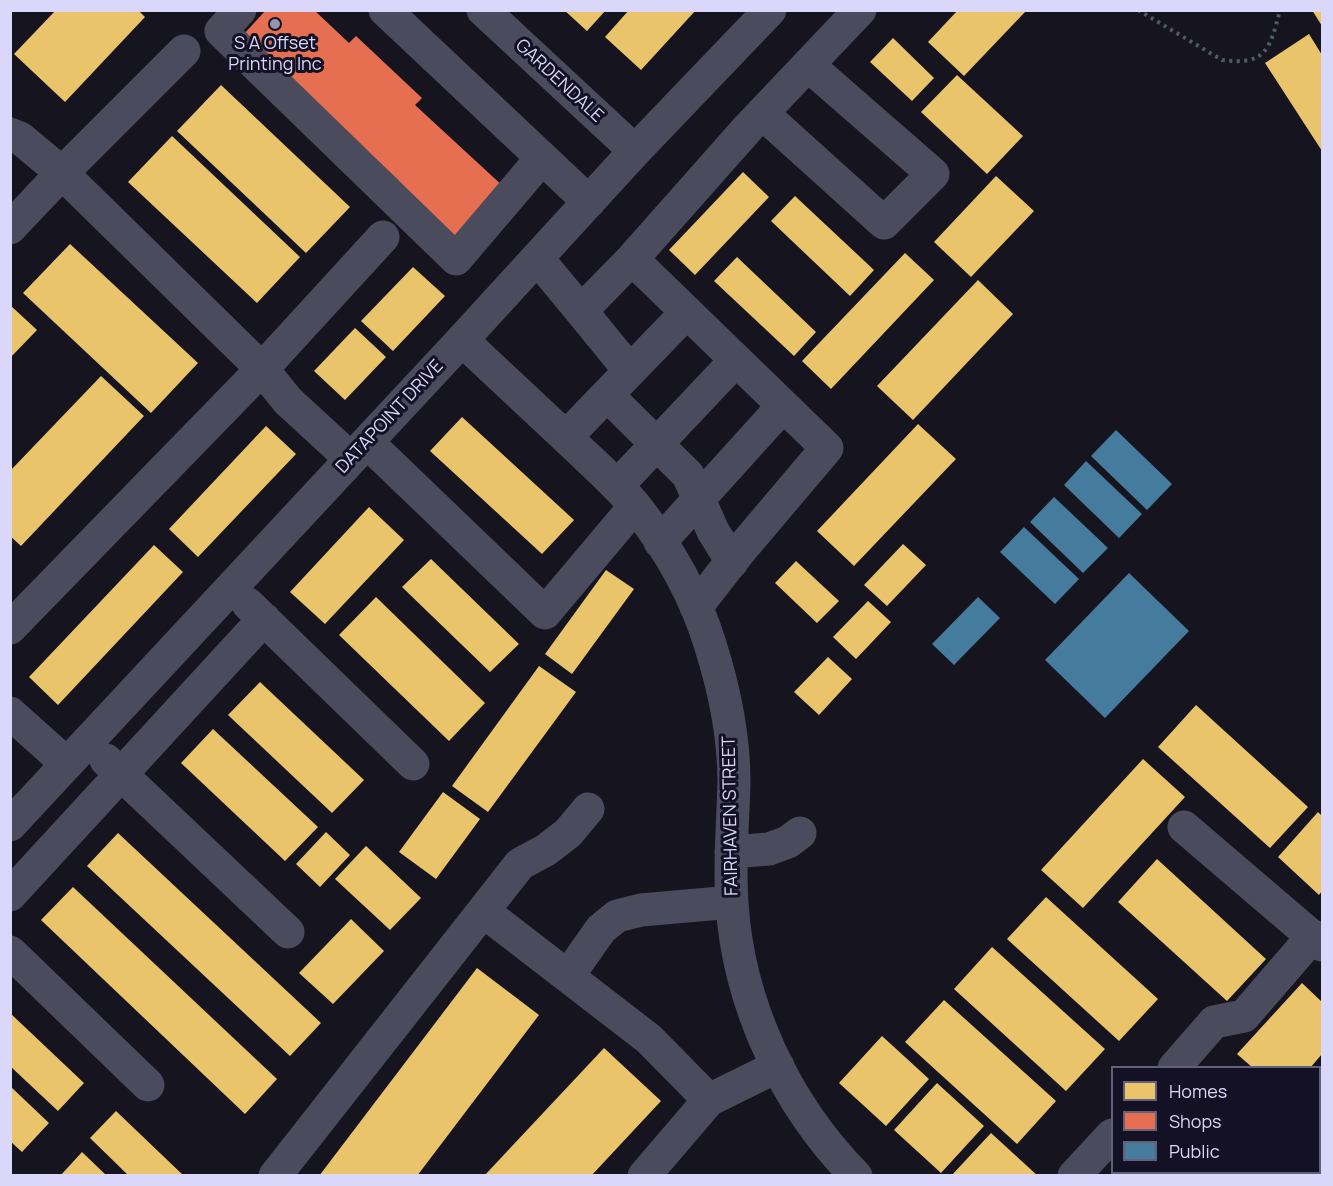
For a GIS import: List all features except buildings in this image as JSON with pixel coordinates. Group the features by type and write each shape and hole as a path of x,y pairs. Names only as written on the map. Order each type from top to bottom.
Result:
{"street":[{"path":"240,10 221,31 456,259 542,158"},
{"path":"385,10 589,202"},
{"name":"GARDENDALE","path":"483,10 635,151"},
{"name":"DATAPOINT DRIVE","path":"10,825 635,151 770,10"},
{"path":"581,311 632,260 762,113 860,10"},
{"path":"10,228 184,51"},
{"path":"762,113 885,223 933,174 808,65"},
{"path":"10,134 20,138 62,174 262,369 288,401 359,451 545,613 626,496 657,444 736,360"},
{"path":"10,628 262,369 383,237"},
{"path":"537,258 630,371"},
{"path":"632,260 827,448 696,608"},
{"path":"566,437 687,312"},
{"name":"FAIRHAVEN STREET","path":"462,340 626,496 671,558 696,608 710,642 723,687 731,733 734,780 731,852 732,902 739,956 751,1001 767,1045 788,1086 813,1125 856,1176"},
{"path":"607,395 688,475 713,531 732,562"},
{"path":"660,542 783,406"},
{"path":"232,588 413,764"},
{"path":"10,896 264,619"},
{"path":"10,713 77,753 121,775 288,932"},
{"path":"275,1176 495,920 520,864 546,850 568,833 588,809"},
{"path":"1176,1066 1214,1023 1244,1016 1318,941 1184,827"},
{"path":"731,852 768,849 788,842 800,833"},
{"path":"568,976 601,929 617,916 641,910 732,902"},
{"path":"495,920 649,1039 709,1100"},
{"path":"10,952 148,1085"},
{"path":"644,1176 709,1100 778,1066"},
{"path":"1074,1176 1111,1137"}],"path":[{"path":"1138,10 1222,60 1236,62 1250,61 1265,53 1272,41 1280,10"}],"place":[{"name":"S A Offset Printing Inc","path":"275,24"}]}
